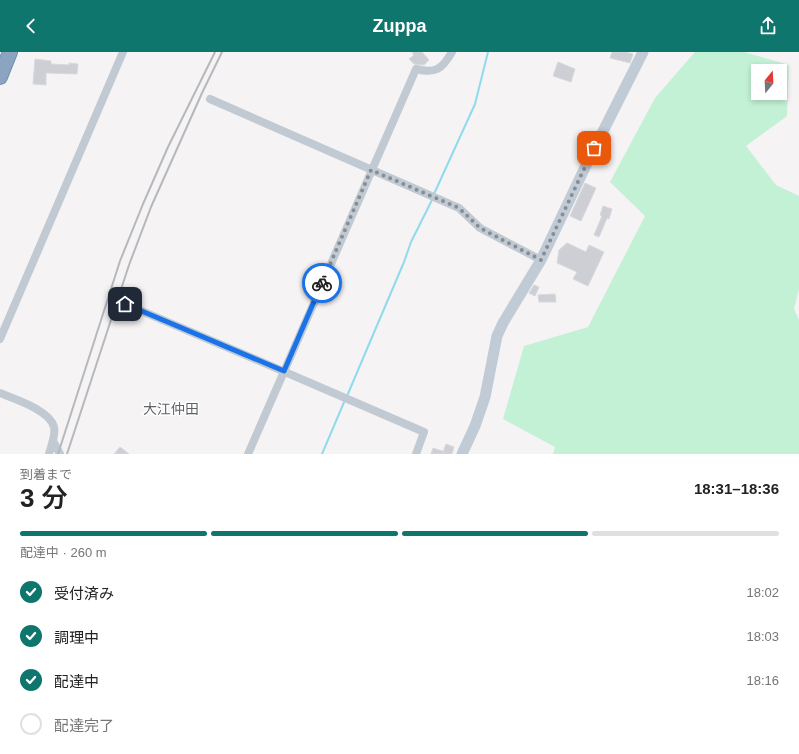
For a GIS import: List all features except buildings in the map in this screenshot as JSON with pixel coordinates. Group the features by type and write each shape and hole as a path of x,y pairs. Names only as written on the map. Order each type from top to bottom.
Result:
{"highway":[{"path":"0,61 4,52"},
{"path":"0,78 10,52"}],"main road":[{"path":"462,454 475,426 485,397 497,336 508,314 541,260 592,153 643,52"}],"street":[{"path":"0,339 122,52"},
{"path":"248,454 371,170 389,134 416,69 427,72 439,70 447,61 452,52"},
{"path":"210,99 459,208 480,228 541,260"},
{"path":"125,304 424,432 416,454"},
{"path":"0,393 21,401 47,416 54,426 53,441 49,454"},
{"path":"53,441 60,454"}],"green space":[{"path":"695,52 744,52 786,64 751,64 751,100 787,100 787,64 789,65 787,116 746,146 776,185 799,196 799,289 794,309 799,320 799,454 553,454 555,447 503,419 524,346 588,327 645,216 610,182 655,98"}],"waterway":[{"path":"434,194 475,104 488,52"},
{"path":"347,396 404,262 411,242 433,198"},
{"path":"322,454 345,400"}],"railway":[{"path":"58,454 120,261 168,147 215,52"},
{"path":"67,454 129,265 151,207 222,52"}],"way so far":[{"path":"322,283 371,170 459,208 480,228 541,260 594,148"}],"district":[{"name":"大江仲田","path":"171,409"}],"route":[{"path":"125,304 284,371 322,283"}]}
